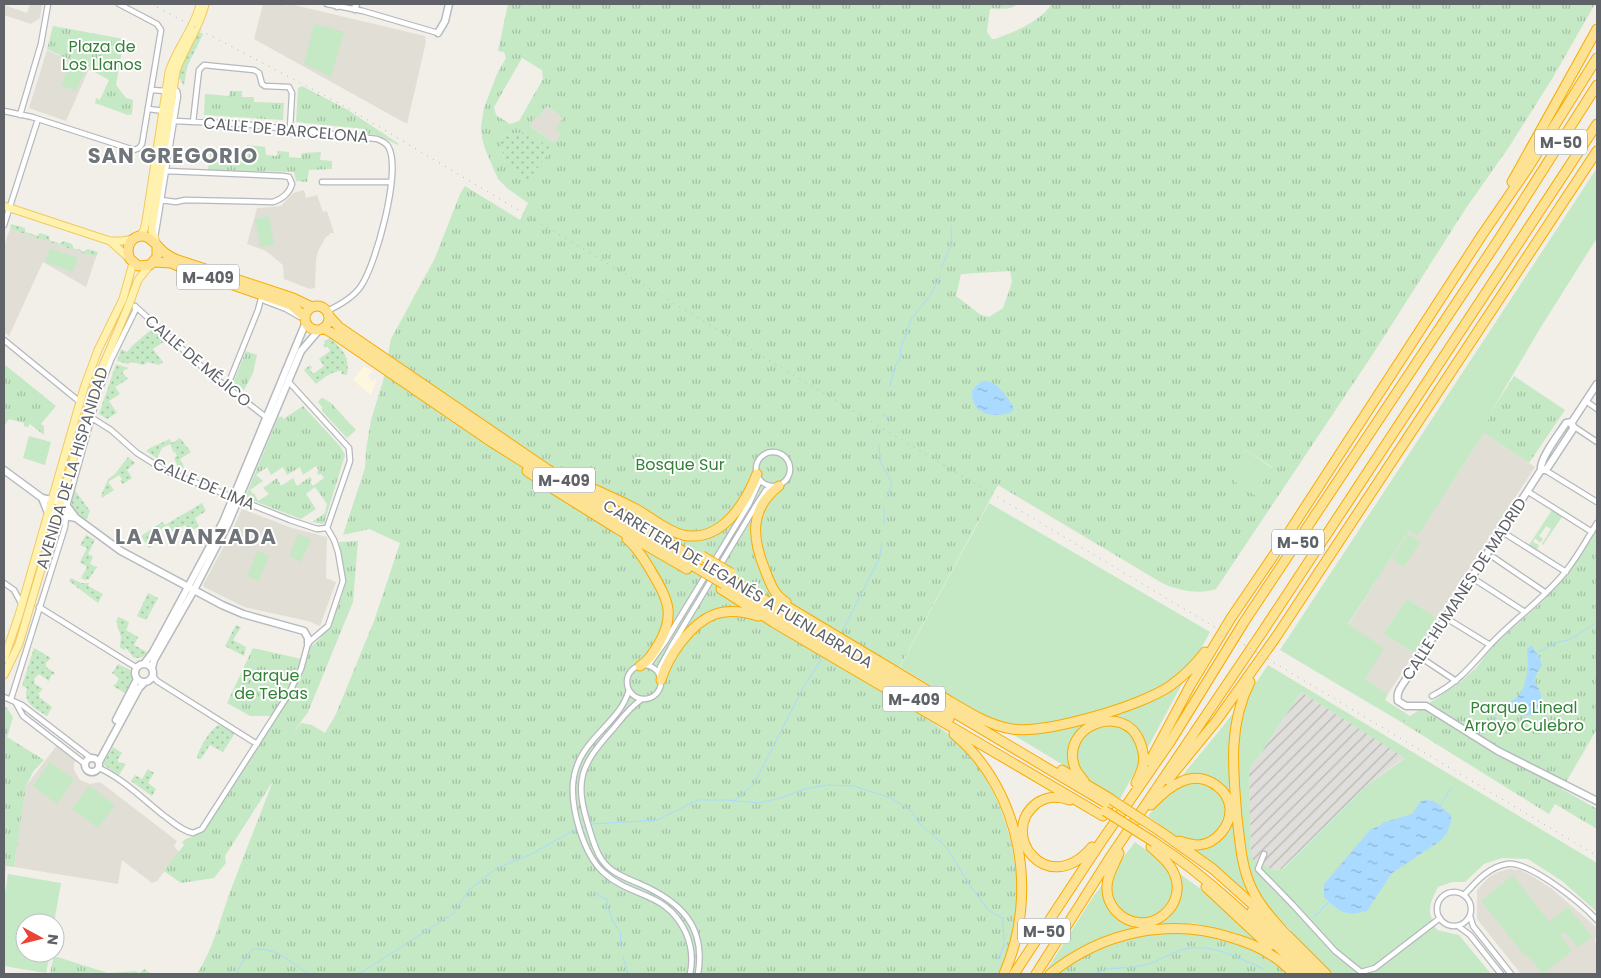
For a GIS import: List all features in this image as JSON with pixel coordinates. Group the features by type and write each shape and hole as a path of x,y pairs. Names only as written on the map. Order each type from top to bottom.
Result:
{"highway":[{"path":"1482,234 1597,29"},
{"path":"1072,886 1098,840 1147,768 1190,686 1231,618 1482,234 1526,171 1597,58"},
{"name":"M-50","path":"1014,974 1170,742 1244,622 1497,242 1597,85"},
{"name":"M-50","path":"1036,974 1137,817 1268,623 1597,124"},
{"path":"1098,879 1119,852 1162,787 1217,720 1276,637 1597,151"},
{"path":"131,261 128,248 137,238"},
{"name":"M-409","path":"137,238 151,239 166,254 175,259 293,298 312,307 321,306 328,314"},
{"name":"M-409","path":"152,263 158,254 156,242"},
{"name":"M-409","path":"131,261 144,266 152,263 171,264 290,306 306,320 311,328 332,332 490,441 609,516 726,581 862,650"},
{"path":"306,320 308,310 312,307"},
{"path":"321,329 329,321 328,314"},
{"name":"CARRETERA DE LEGANÉS A FUENLABRADA","path":"328,314 339,327 547,469 697,564 1107,808 1209,872 1315,974"},
{"name":"M-409","path":"433,392 577,480 697,564"},
{"name":"M-409","path":"490,441 547,485 616,528 697,564"},
{"name":"M-409","path":"577,480 637,510 671,530 694,536 714,531 729,520 758,478"},
{"name":"M-409","path":"775,486 756,519 755,532 758,552 771,587 781,600 988,728 1086,783 1107,808"},
{"name":"M-409","path":"616,528 640,552 668,602 666,630 644,665"},
{"name":"M-409","path":"726,581 773,622 928,714 1051,784 1107,808 1156,839 1213,869 1326,974"},
{"name":"M-409","path":"660,677 676,649 692,628 705,618 732,611 745,612 773,622"},
{"path":"915,682 990,724 1013,729 1036,729 1062,724 1123,708 1149,698 1169,687 1191,670 1231,618"},
{"path":"1276,637 1244,695 1234,736 1233,761 1240,847 1244,869 1259,902 1290,939"},
{"path":"928,714 962,740 973,752 997,788 1012,824 1021,865 1022,903 1016,936 1004,974"},
{"path":"1086,783 1076,769 1074,761 1077,739 1085,729 1100,721 1113,721 1126,725 1138,735 1144,751 1143,765 1136,783"},
{"path":"1151,805 1172,786 1192,778 1202,778 1219,788 1226,796 1230,808 1229,819 1218,838 1206,844 1190,844 1156,839"},
{"path":"1098,840 1079,861 1065,866 1050,866 1037,860 1028,850 1024,842 1023,826 1032,808 1042,800 1052,797 1107,808"},
{"path":"1119,852 1107,882 1107,894 1110,902 1116,911 1125,918 1135,922 1155,920 1167,913 1175,901 1178,889 1176,876 1156,839"},
{"name":"M-409","path":"1156,839 1296,974"},
{"name":"CARRETERA DE LEGANÉS A FUENLABRADA","path":"1156,839 1223,894 1305,974"},
{"path":"1050,974 1065,962 1101,942 1130,933 1166,928 1201,930 1239,940 1270,954 1296,974"}],"main road":[{"path":"6,207 110,240 122,241 137,238 144,230 146,221 172,63 198,13 200,4"},
{"path":"156,242 152,231 153,222 176,70 180,57 200,19 205,4"},
{"path":"110,240 131,261"},
{"name":"AVENIDA DE LA HISPANIDAD","path":"4,659 22,605 80,402 98,350 123,299 131,261"},
{"name":"AVENIDA DE LA HISPANIDAD","path":"4,675 19,644 57,516 64,504 96,382 133,305 138,280 152,263"}],"street":[{"path":"20,115 41,44 48,4"},
{"path":"4,109 134,150 139,148 142,144 152,90 161,36 160,26 119,4"},
{"path":"200,19 209,4"},
{"path":"327,4 356,7 438,33 449,4"},
{"path":"193,122 199,70 204,66 254,70 259,73 262,84 265,86 289,87 292,93 290,128"},
{"path":"152,90 166,92 173,88 177,91 178,96 156,242"},
{"path":"148,109 163,111"},
{"path":"4,225 6,207 38,119"},
{"name":"CALLE DE BARCELONA","path":"174,121 290,128 377,139 387,144 391,154 391,182 386,217 364,281 350,298 328,314"},
{"path":"161,200 176,202 185,200 272,202 285,196 292,184 289,177 283,176 166,171"},
{"path":"322,182 391,182"},
{"path":"227,387 258,310 262,295"},
{"name":"CALLE DE MÉJICO","path":"133,305 268,421"},
{"name":"AVENIDA DE LA HISPANIDAD","path":"11,699 65,527 64,504 107,370 135,311 133,305"},
{"path":"16,703 23,716 85,764 86,769 90,772 96,771 95,761 100,750 135,686 137,668 144,664 153,652 220,541 306,320"},
{"path":"268,421 304,346 321,329"},
{"path":"4,340 80,402"},
{"path":"288,381 349,448 351,455 327,528 338,552 342,587 328,626 308,643"},
{"name":"CALLE HUMANES DE MADRID","path":"1597,384 1573,424 1566,423 1541,462 1543,470 1527,491 1398,692 1398,701 1406,706 1426,706 1498,751 1597,801"},
{"path":"1586,401 1597,409"},
{"name":"CALLE DE LIMA","path":"92,418 111,430 137,454 164,470 300,524 318,529 327,528"},
{"path":"1573,424 1597,442"},
{"path":"776,451 783,454 789,460 791,468 788,478 775,486 766,490 754,507 663,660 659,690 655,696 642,699 633,695 629,690 627,679 630,672 654,659 749,504 758,478 756,465 760,458 766,453 776,451"},
{"path":"4,470 42,498 52,499 64,504 76,518 120,551 243,614 304,631 308,638 301,669 294,684 204,826 196,833 186,831 22,705 4,697"},
{"path":"1543,470 1597,502"},
{"path":"758,478 775,486"},
{"path":"42,498 56,487"},
{"path":"1527,491 1592,532"},
{"path":"42,498 48,513 76,518"},
{"path":"1432,696 1446,689 1471,668 1490,645 1546,593 1566,572 1597,523"},
{"path":"1501,531 1566,572"},
{"path":"1493,557 1546,593"},
{"path":"1471,577 1525,612"},
{"path":"4,583 14,590 22,605"},
{"path":"14,590 23,588 28,584"},
{"path":"191,588 154,660 153,676 157,681 257,744"},
{"path":"39,606 137,668"},
{"path":"1446,618 1490,645"},
{"path":"1420,657 1456,681"},
{"path":"144,664 152,668"},
{"path":"644,665 655,669 660,677"},
{"path":"137,679 144,682 150,681 153,676"},
{"path":"95,761 138,688 144,682"},
{"path":"629,690 623,705 590,743 578,762 574,782 574,806 586,845 594,862 608,876 660,902 676,916 692,950 690,974"},
{"path":"642,699 629,710 590,757 582,777 582,803 601,860 618,874 659,892 682,910 697,937 699,948 698,974"},
{"path":"85,764 88,759 95,761"},
{"path":"1264,854 1258,869 1335,951 1361,972 1375,968 1440,918"},
{"path":"1464,894 1484,873 1507,864 1525,866 1552,883 1591,913 1597,920"},
{"path":"1501,974 1470,935 1458,926 1447,924 1440,918 1437,907 1442,896 1453,892 1464,894 1470,904 1470,916 1473,926 1511,974"},
{"path":"1458,926 1470,916"}],"shaded area":[{"path":"30,4 42,4 40,18 31,24 4,15 4,5 27,13"},
{"path":"263,4 284,4 286,6 290,4 425,36 426,42 407,124 254,39"},
{"path":"47,50 89,69 66,121 29,108"},
{"path":"547,106 563,118 561,133 554,143 529,125 536,115 539,117"},
{"path":"304,190 306,198 317,195 323,212 327,211 334,233 326,237 318,251 315,288 310,289 284,279 283,265 266,251 247,244 257,208 281,206 293,193"},
{"path":"10,229 96,257 86,287 43,262 9,336 4,332 4,246"},
{"path":"364,366 372,371 368,376 371,380 377,380 371,395 353,380"},
{"path":"1484,433 1535,467 1437,618 1407,599 1383,634 1415,653 1388,694 1364,679 1348,625 1409,529 1418,536"},
{"path":"242,509 292,528 327,537 326,578 336,582 320,626 308,621 244,607 204,587 203,585"},
{"path":"1301,692 1405,757 1364,788 1282,869 1273,870 1251,859 1249,771"},
{"path":"57,745 77,760 74,763 74,770 80,780 90,784 100,782 177,841 174,846 179,852 157,881 152,883 122,860 118,884 14,867 26,786"},
{"path":"1509,869 1520,870 1552,889 1596,927 1597,974 1521,974 1477,919 1477,890 1489,877"}],"green space":[{"name":"Bosque Sur","path":"508,4 1018,4 1007,9 990,9 987,32 992,39 995,39 1033,21 1052,4 1595,4 1552,79 1509,147 1466,208 1371,357 1216,589 1202,592 1188,591 1162,583 998,485 885,694 932,722 962,746 986,778 1003,815 1013,854 1018,896 1012,936 1000,974 197,974 212,944 273,781 225,856 226,863 214,878 181,883 164,871 184,845 182,842 199,834 205,828 276,716 250,716 227,703 253,648 301,659 304,667 310,647 322,636 333,618 344,589 345,574 339,542 358,541 353,602 308,712 292,734 301,723 312,725 325,733 336,714 374,621 400,543 369,529 343,535 365,468 371,420 383,381 391,339 435,258 460,194 465,186 520,220 528,203 498,179 482,138 481,127 484,108 497,74 506,58 504,52 498,51","holes":["522,58 542,70 543,79 519,121 510,124 496,115 494,107","547,106 563,118 555,129 561,133 554,143 530,126 536,116 539,117","527,132 505,164 500,138 502,135","1010,271 1012,282 1003,308 989,317 981,315 956,296 961,274","1245,450 1272,467 1255,495 1228,477"]},
{"path":"314,24 344,32 331,77 304,64"},
{"name":"Plaza de Los Llanos","path":"53,26 124,39 116,85 126,98 133,100 132,114 128,115 95,103 96,98 100,100 109,80 47,49"},
{"path":"197,31 203,34 187,67 184,86 180,79 177,79 178,70"},
{"path":"70,64 85,71 76,91 61,85"},
{"path":"302,86 348,110 399,144 377,135 364,134 364,129 296,122 298,88"},
{"path":"230,91 242,91 242,97 254,97 254,102 284,103 283,120 204,115 205,94 229,96"},
{"path":"527,132 552,149 526,183 505,164 500,138 502,135"},
{"path":"247,145 265,147 266,155 277,156 277,151 289,152 289,157 301,158 302,153 321,152 320,160 332,161 332,169 309,170 307,182 296,181 294,172 208,170 210,151 222,151 222,160 233,161 234,152 246,153"},
{"path":"1597,168 1597,238 1539,330 1491,412 1484,433 1418,536 1409,530 1348,624 1384,648 1365,679 1388,694 1385,700 1410,716 1401,722 1280,650"},
{"path":"269,216 274,245 260,247 255,219"},
{"path":"11,224 25,228 27,233 37,236 40,233 49,236 50,241 59,244 64,241 72,244 74,249 80,249 83,252 88,249 98,252 96,257 10,229"},
{"path":"50,248 78,258 73,272 45,262"},
{"path":"152,329 165,341 153,349 163,362 159,365 148,362 143,365 117,361 121,349 127,352"},
{"path":"330,338 339,346 346,358 347,375 341,374 342,371 334,372 316,384 304,370 310,365 313,374 324,366 319,359 330,351 328,346 325,348 323,345 324,341"},
{"path":"246,351 257,355 253,373 244,390 233,383"},
{"path":"4,364 56,406 41,424 44,426 44,435 30,424 28,427 24,426 24,423 9,419 4,425"},
{"path":"116,364 128,368 122,372 128,379 115,387 120,394 109,401 117,413 107,419 99,414"},
{"path":"1514,376 1565,410 1529,463 1484,433 1491,412"},
{"path":"323,398 331,403 356,430 347,438 322,411 322,407 318,402"},
{"path":"303,406 340,446 345,455 324,524 312,522 325,513 327,504 315,487 306,494 316,509 301,519 246,498 278,418 282,416 283,419","holes":["316,466 319,471 317,472 318,475 321,474 324,478 313,486 310,482 312,480 310,477 297,486 293,478 281,486 277,478 263,488 269,494 258,501 250,490 263,481 256,475 267,467 271,475 283,467 287,475 300,467 303,475"]},
{"path":"29,436 51,442 45,465 23,458"},
{"path":"180,438 191,452 180,459 184,467 182,469 178,467 174,458 177,456 170,444 162,448 157,458 146,451 169,439 172,443"},
{"path":"1245,450 1272,468 1255,495 1227,477"},
{"path":"128,457 135,463 127,470 132,478 123,484 120,481 122,479 119,475 108,482 114,490 102,498 101,496 108,479 115,474"},
{"path":"74,489 90,511 86,520 73,510 71,506"},
{"path":"202,503 206,511 195,518 199,526 190,532 185,525 173,532 168,525 154,533 159,541 149,548 141,536 162,522 165,525"},
{"path":"989,503 1210,632 1120,799 900,667"},
{"path":"1552,510 1562,517 1543,545 1551,529 1546,526 1539,536 1543,539 1541,542 1535,538 1533,542 1539,545 1537,550 1529,545"},
{"name":"Parque Lineal Arroyo Culebro","path":"1597,529 1597,729 1562,789 1597,809 1597,829 1555,804 1549,814 1401,722 1458,684 1476,668 1493,646 1543,601 1567,574"},
{"path":"298,534 311,539 301,562 289,556"},
{"path":"1408,534 1420,542 1404,567 1392,559"},
{"path":"86,535 95,540 88,554 93,557 90,564 97,567 89,579 85,580 81,578 87,567 80,562 87,548 80,545"},
{"path":"257,551 269,556 259,581 247,576"},
{"path":"71,578 81,583 89,583 88,586 103,594 98,603 69,581"},
{"path":"148,593 158,598 146,620 137,616"},
{"path":"1407,599 1437,618 1415,653 1383,634"},
{"path":"119,617 129,622 126,630 138,637 134,645 147,652 143,657 133,657 126,648 124,650 120,647 121,637 116,621"},
{"path":"236,625 241,627 233,640 246,647 244,656 225,646"},
{"path":"34,648 51,658 46,663 46,667 55,673 54,675 52,674 49,681 39,674 34,679 34,683 43,689 38,694 40,695 39,697 52,707 47,716 28,702 27,688 22,686"},
{"path":"118,664 132,671 132,680 125,693 113,686 119,678 112,673"},
{"path":"1268,665 1597,863 1597,912 1562,881 1528,859 1502,858 1484,864 1465,882 1452,882 1438,887 1432,899 1430,909 1437,930 1459,935 1491,974 1329,974 1279,918 1148,816 1210,742","holes":["1301,692 1405,758 1364,788 1283,869 1273,870 1251,859 1249,771"]},
{"path":"4,706 13,717 7,737 44,760 33,772 26,786 14,867 6,866 4,883"},
{"path":"221,724 235,733 223,752 210,745 201,759 199,759 197,757 206,738 213,729"},
{"path":"113,747 122,753 118,762 126,764 119,775 104,765"},
{"path":"50,762 74,779 57,804 33,786"},
{"path":"148,769 154,773 148,783 156,789 152,796 131,781 135,775 142,779"},
{"path":"89,786 115,805 98,828 72,809"},
{"path":"1135,842 1205,892 1268,949 1237,933 1193,923 1118,932 1046,971 1093,897"},
{"path":"8,874 61,883 56,913 15,913 15,963 48,963 46,973 4,966 4,899"},
{"path":"1513,875 1549,922 1568,907 1592,936 1578,948 1565,932 1560,935 1572,951 1543,974 1527,955 1525,956 1481,901"},
{"path":"1168,930 1228,940 1251,948 1269,957 1289,974 1056,974 1061,969 1100,948 1133,937"},
{"path":"65,959 108,973 136,971 139,973 145,969 151,974 52,974 50,973 52,963 65,963"}],"water":[{"path":"983,381 993,383 1001,389 1013,406 1012,412 991,415 979,410 975,405 972,391"},
{"path":"1532,645 1539,656 1542,666 1534,680 1540,691 1540,706 1532,714 1522,715 1506,706 1518,696 1524,686 1528,667 1527,649"},
{"path":"1424,800 1434,801 1451,815 1451,822 1447,833 1440,841 1392,873 1367,911 1360,913 1343,912 1324,897 1324,884 1370,830 1382,823 1412,814 1420,802"}],"waterway":[{"path":"941,268 952,244 951,226"},
{"path":"890,386 895,366 900,359 901,347 912,318 932,293 940,276"},
{"path":"883,414 891,419"},
{"path":"879,445 880,461 892,483 887,497"},
{"path":"884,508 884,524"},
{"path":"843,630 879,559 882,543"},
{"path":"1534,654 1558,642 1569,640 1597,622"},
{"path":"735,800 754,784 803,688 821,660"},
{"path":"1481,736 1497,713 1507,706"},
{"path":"582,828 592,824 657,820 698,800 759,803 781,798 805,789 827,785 854,786 891,798 911,811 919,823 947,848 970,886 989,911 1003,918 1004,946 997,961"},
{"path":"1440,806 1451,788"},
{"path":"359,974 454,913 469,890 497,868 532,854 578,829"},
{"path":"597,892 599,896 607,899 608,903 605,908 609,910 614,923 621,933 620,944 622,948"},
{"path":"1313,918 1330,901"},
{"path":"1094,974 1100,971 1155,962 1189,948 1211,949 1222,952 1264,969"},
{"path":"237,974 243,961 253,949 277,953 309,974"},
{"path":"623,956 628,974"}],"railway":[{"path":"151,4 346,107 1597,856"}],"district":[{"name":"SAN GREGORIO","path":"173,155"},
{"name":"LA AVANZADA","path":"196,536"}],"park label":[{"name":"Parque de Tebas","path":"271,684"}]}
